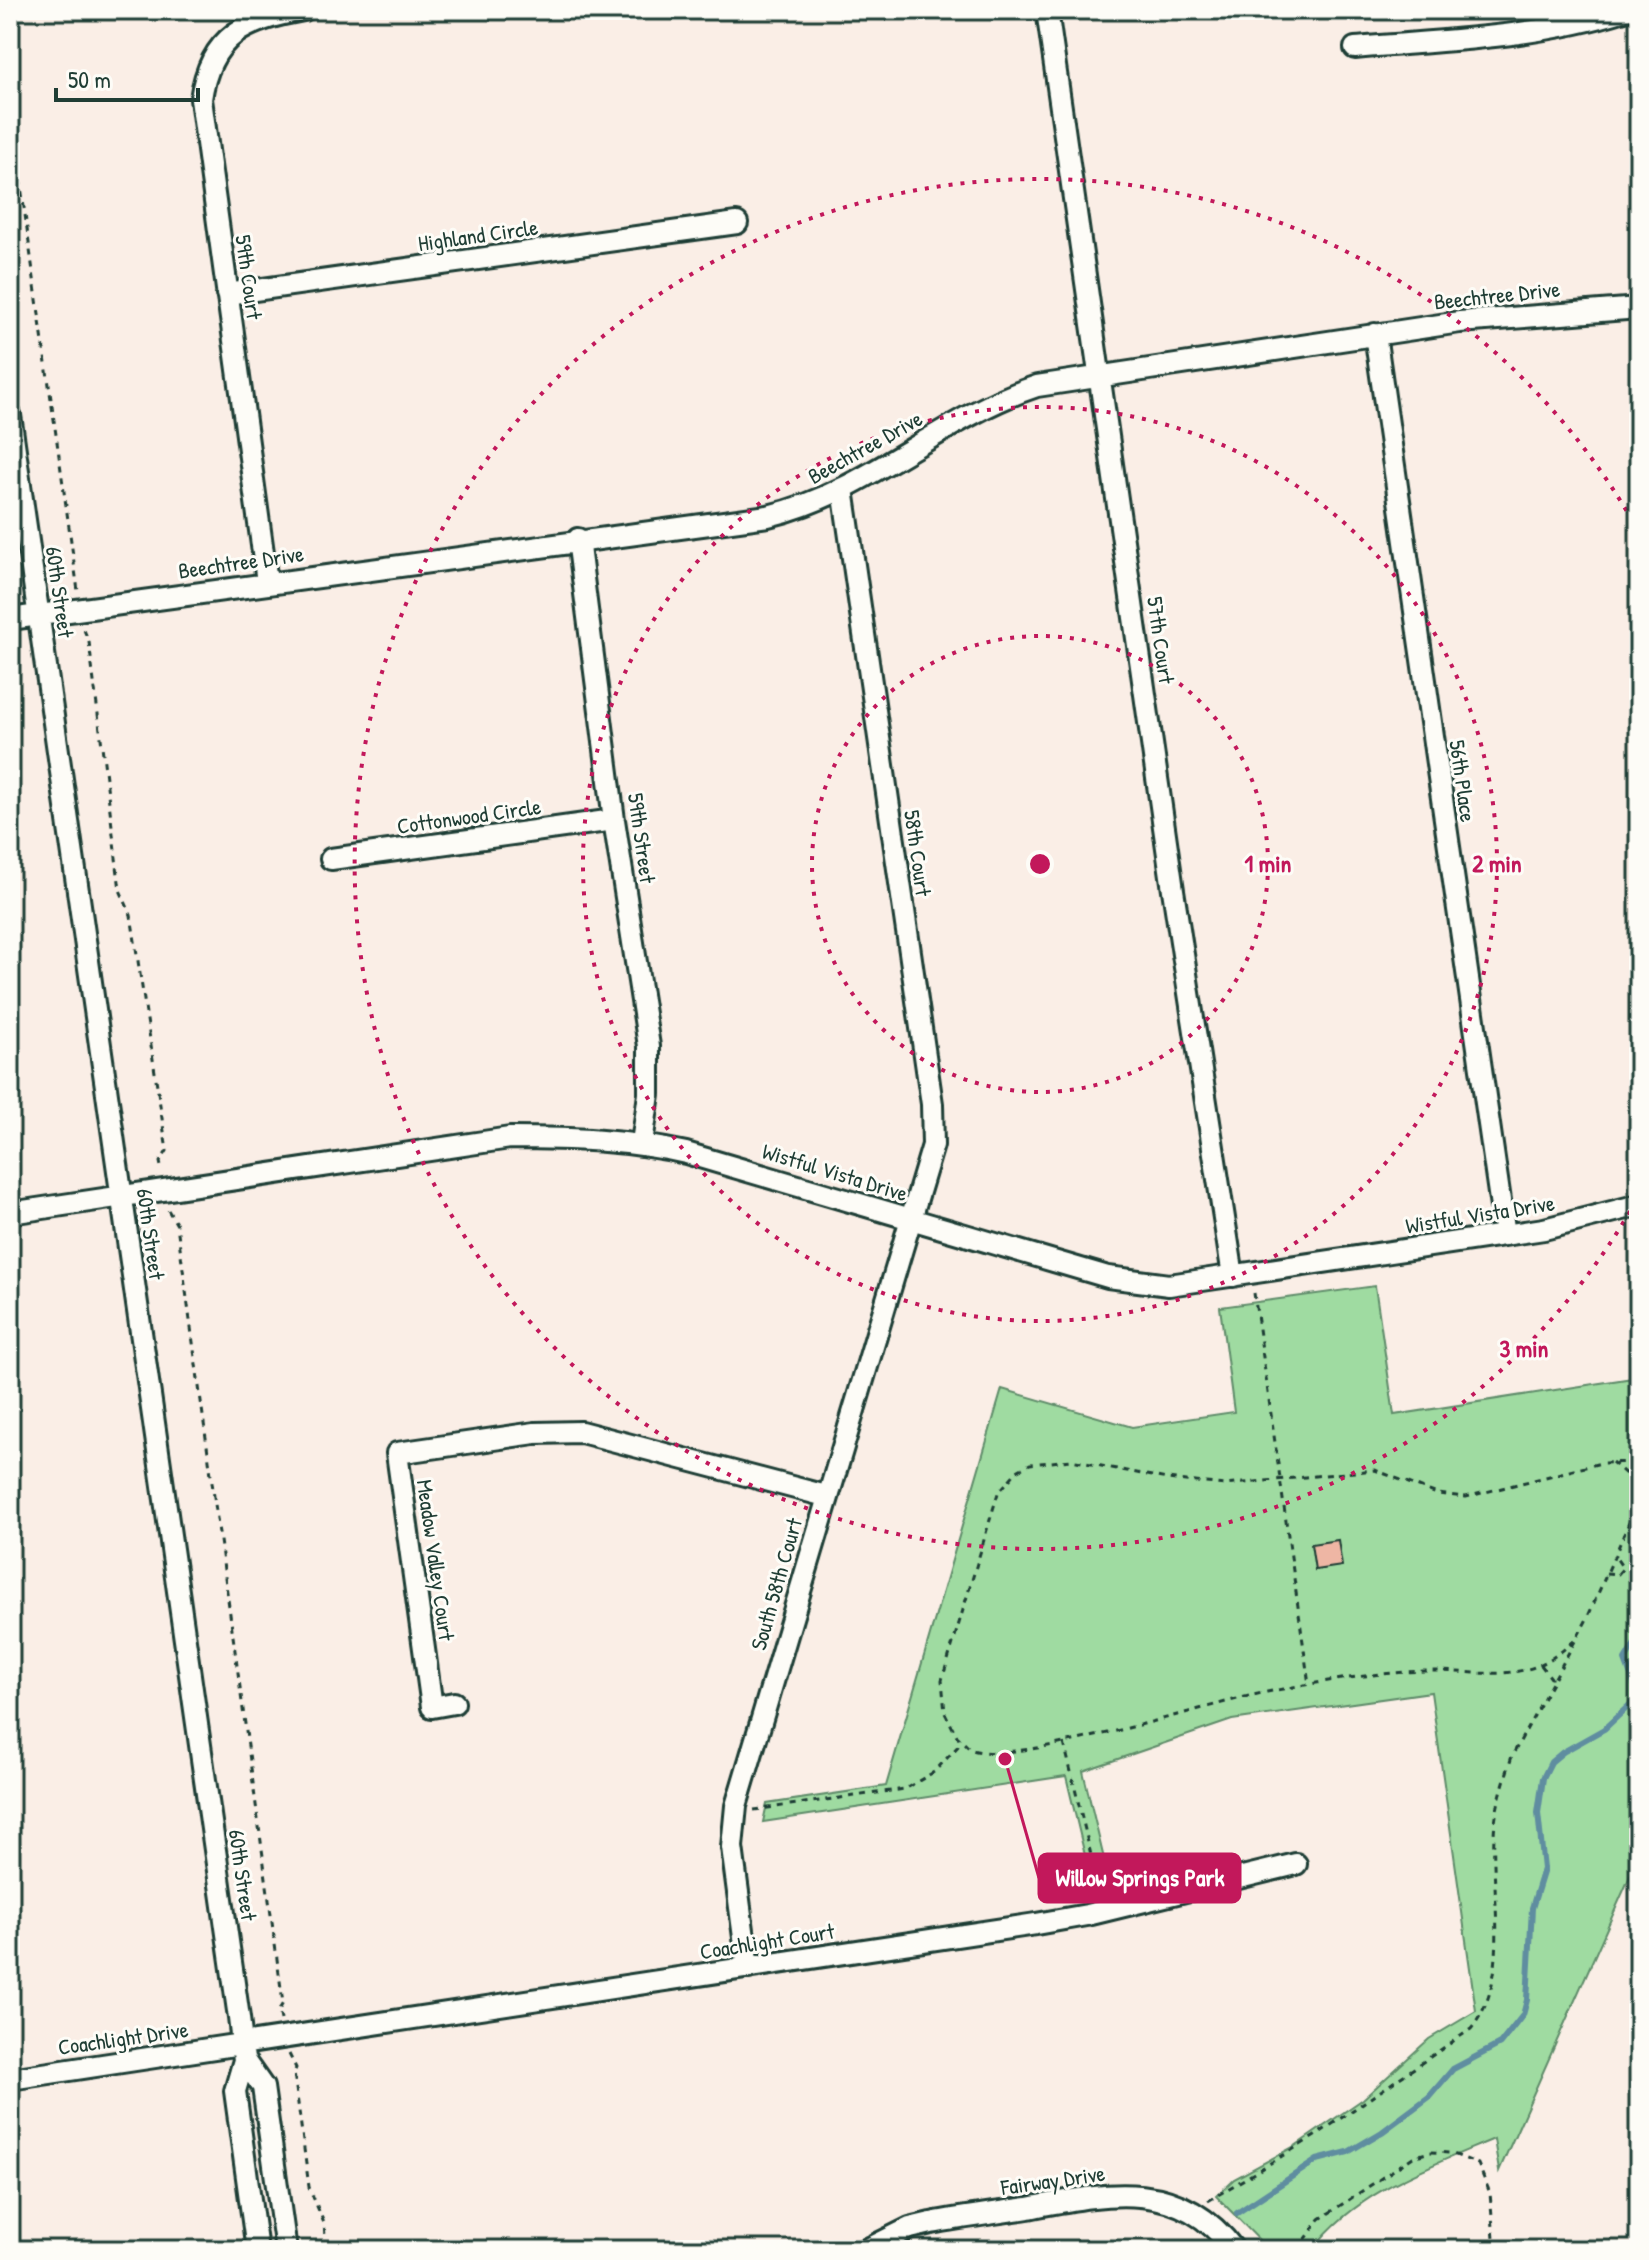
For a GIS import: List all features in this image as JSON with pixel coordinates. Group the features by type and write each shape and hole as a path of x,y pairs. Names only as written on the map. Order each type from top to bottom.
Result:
{"street":[{"name":"59th Court","path":"267,582 202,113 204,80 223,43 238,30 274,15 304,10"},
{"name":"57th Court","path":"1047,10 1099,375 1242,1275"},
{"path":"1355,48 1520,34 1565,27 1625,10"},
{"name":"Highland Circle","path":"227,294 737,223"},
{"name":"Beechtree Drive","path":"10,619 578,539 768,516 799,509 843,489 1007,396 1037,386 1474,320 1639,308"},
{"name":"56th Place","path":"1375,334 1505,1235"},
{"name":"60th Street","path":"10,415 243,2052 235,2091 257,2250"},
{"name":"58th Court","path":"843,489 933,1118 933,1145 912,1221"},
{"name":"59th Street","path":"578,539 614,820 649,1046 650,1081 642,1143"},
{"name":"Cottonwood Circle","path":"331,859 614,820"},
{"name":"Wistful Vista Drive","path":"10,1213 510,1138 642,1143 724,1163 912,1221 1138,1283 1169,1285 1505,1235 1589,1220 1639,1205"},
{"name":"South 58th Court","path":"748,1968 732,1847 736,1806 826,1496 912,1221"},
{"name":"Meadow Valley Court","path":"454,1703 432,1707 397,1453 535,1433 581,1432 826,1496"},
{"name":"Coachlight Court","path":"243,2052 1087,1915 1296,1864"},
{"name":"60th Street","path":"243,2052 263,2087 286,2250"},
{"name":"Coachlight Drive","path":"10,2079 243,2052"},
{"name":"Fairway Drive","path":"866,2250 910,2228 954,2219 1073,2199 1137,2195 1155,2196 1190,2209 1207,2220 1234,2250"}],"path":[{"path":"10,108 76,577"},
{"path":"85,637 89,642 120,890 131,915 167,1151 160,1162"},
{"path":"169,1213 177,1225 283,2003 279,2010"},
{"path":"1242,1275 1274,1429 1309,1685"},
{"path":"1574,1641 1541,1665 1507,1672 1410,1672 1309,1685 1237,1698 1064,1743 996,1753 977,1752 962,1742 945,1713 942,1680 998,1493 1017,1471 1030,1464 1071,1460 1199,1484 1281,1481 1375,1470 1437,1494 1466,1497 1612,1462 1639,1462"},
{"path":"1214,2207 1207,2202 1341,2118 1471,2029 1484,2013 1495,1979 1493,1833 1498,1804 1512,1756 1574,1641 1637,1501 1628,1476 1612,1462"},
{"path":"1606,1573 1618,1574 1623,1568 1614,1555"},
{"path":"1541,1665 1551,1678 1551,1686"},
{"path":"736,1806 759,1812 892,1793 921,1782 962,1742"},
{"path":"1064,1743 1099,1888"},
{"path":"291,2062 296,2068 294,2073 309,2187 324,2223 326,2250"},
{"path":"1298,2250 1320,2219 1397,2165 1430,2152 1451,2153 1478,2164 1490,2193 1495,2250"}],"green space":[{"path":"1375,1286 1394,1415 1639,1377 1639,1856 1499,2171 1494,2139 1419,2171 1372,2197 1350,2212 1312,2250 1269,2250 1216,2196 1234,2179 1295,2146 1363,2099 1429,2039 1476,2011 1431,1692 1232,1720 1083,1771 1110,1884 1093,1889 1066,1776 763,1822 767,1804 886,1786 1002,1389 1132,1427 1234,1412 1220,1307"}],"building":[{"path":"1338,1540 1342,1566 1315,1570 1311,1544"}],"waterway":[{"path":"1237,2213 1317,2160 1348,2152 1382,2132 1429,2097 1453,2069 1500,2044 1523,2015 1527,2000 1532,1908 1544,1869 1538,1813 1543,1778 1551,1762 1604,1729 1634,1701 1637,1692 1625,1660 1639,1637"},
{"path":"1179,2250 1193,2243"}],"place":[{"name":"Willow Springs Park","path":"1005,1759"}]}
